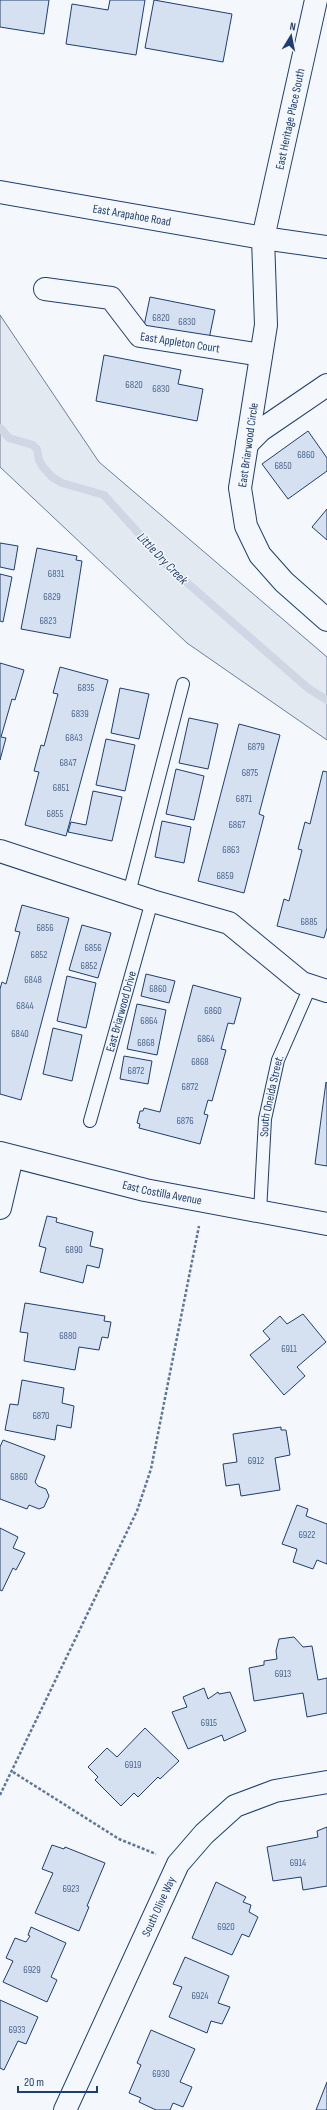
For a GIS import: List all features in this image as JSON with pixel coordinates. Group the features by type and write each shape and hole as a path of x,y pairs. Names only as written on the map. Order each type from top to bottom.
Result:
{"street":[{"name":"East Heritage Place South","path":"263,238 316,0"},
{"name":"East Arapahoe Road","path":"0,192 263,238 327,247"},
{"name":"East Arapahoe Road","path":"263,238 327,254"},
{"name":"East Briarwood Circle","path":"263,238 266,325 240,488 246,526 260,555 279,577 327,620"},
{"name":"East Appleton Court","path":"45,289 111,298 140,336 261,355"},
{"path":"247,444 261,430 327,385"},
{"path":"0,851 129,893 152,902 229,923 302,983 318,989"},
{"path":"0,1208 6,1155"},
{"name":"East Costilla Avenue","path":"6,1155 145,1190 327,1224"},
{"name":"South Olive Way","path":"65,2110 178,1864 204,1834 235,1806 275,1790 327,1782"}],"lane":[{"path":"129,893 183,684"},
{"name":"East Briarwood Drive","path":"90,1121 152,902"},
{"name":"South Oneida Street.","path":"260,1212 265,1119 278,1060 318,989"}],"path":[{"path":"0,1795 13,1772 137,1511 150,1468 204,1202"},
{"path":"13,1772 119,1839 178,1864"}],"shaded area":[{"path":"0,315 99,462 327,657 327,740 187,643 0,467"}],"building":[{"path":"0,0 49,0 44,34 0,27"},
{"path":"110,0 145,0 136,55 66,44 72,4 108,10"},
{"path":"154,0 232,14 223,62 145,48"},
{"path":"150,297 215,310 209,339 144,326"},
{"path":"104,355 181,370 178,384 203,389 197,421 96,401"},
{"path":"308,431 327,458 327,471 288,499 262,464"},
{"path":"327,509 327,540 312,527"},
{"path":"0,543 18,546 14,570 0,567"},
{"path":"37,548 77,556 76,560 82,561 70,638 21,629"},
{"path":"0,574 12,577 3,622 0,621"},
{"path":"0,663 24,670 15,700 12,699 1,737 6,738 0,760"},
{"path":"60,667 108,680 66,836 25,825 39,772 34,771 41,745 44,746 58,694 53,693"},
{"path":"120,688 149,694 139,739 111,733"},
{"path":"189,718 218,724 208,769 179,763"},
{"path":"239,724 280,735 259,814 264,816 244,893 198,881"},
{"path":"106,739 135,745 125,791 96,785"},
{"path":"176,769 204,776 194,820 166,814"},
{"path":"323,771 327,772 327,928 324,938 277,926 284,899 289,901 302,850 298,849 305,822 310,824"},
{"path":"93,791 122,797 112,841 68,832 71,822 86,825"},
{"path":"162,821 191,827 184,863 155,857"},
{"path":"22,905 69,918 21,1100 0,1094 0,989 2,982 6,984 20,932 15,931"},
{"path":"82,925 111,933 98,978 69,970"},
{"path":"146,974 175,981 169,1003 141,996"},
{"path":"67,976 96,983 86,1028 57,1021"},
{"path":"193,985 241,998 234,1024 228,1023 221,1049 226,1050 212,1101 208,1100 204,1114 208,1115 200,1144 139,1128 140,1124 137,1123 140,1111 143,1111 144,1108 160,1112"},
{"path":"137,1004 166,1010 157,1055 127,1049"},
{"path":"53,1028 82,1035 72,1081 43,1074"},
{"path":"124,1056 152,1061 148,1084 120,1079"},
{"path":"326,1082 327,1083 327,1166 315,1164"},
{"path":"47,1216 57,1218 56,1222 93,1232 90,1246 103,1249 99,1268 87,1265 83,1283 40,1272 46,1248 39,1246"},
{"path":"25,1303 105,1316 104,1321 111,1322 108,1338 102,1337 99,1350 79,1347 75,1370 24,1361 28,1333 20,1332"},
{"path":"303,1314 326,1342 297,1367 305,1376 284,1395 250,1355 270,1339 263,1331 280,1316 287,1324"},
{"path":"22,1380 64,1388 62,1403 74,1406 71,1428 57,1425 55,1440 5,1430 10,1404 18,1405"},
{"path":"281,1427 281,1430 286,1430 290,1455 275,1458 280,1490 241,1496 239,1484 226,1486 223,1464 237,1462 233,1434"},
{"path":"3,1440 45,1456 35,1482 38,1486 46,1489 49,1496 44,1507 39,1509 29,1505 27,1509 0,1499 0,1447"},
{"path":"297,1505 308,1509 306,1516 327,1524 327,1564 317,1560 313,1569 293,1562 297,1549 282,1544"},
{"path":"0,1528 18,1537 13,1548 25,1553 16,1570 13,1568 2,1591 0,1590"},
{"path":"294,1637 303,1647 312,1646 318,1680 327,1678 327,1713 307,1717 303,1693 254,1701 249,1668 264,1665 264,1661 277,1659 276,1651 279,1639"},
{"path":"204,1688 208,1699 218,1692 219,1694 230,1692 246,1731 224,1741 222,1735 188,1749 172,1712 187,1707 183,1697"},
{"path":"145,1728 179,1761 160,1779 158,1777 138,1797 134,1793 121,1806 95,1780 98,1777 88,1767 107,1748 117,1757"},
{"path":"327,1827 327,1886 303,1890 301,1877 273,1881 267,1847 318,1837 317,1831"},
{"path":"52,1845 64,1849 65,1847 105,1863 87,1906 89,1907 79,1931 35,1913 53,1873 42,1869"},
{"path":"216,1882 246,1897 243,1902 251,1905 249,1912 258,1917 249,1937 242,1934 232,1955 192,1938"},
{"path":"31,1927 66,1943 51,1977 57,1980 47,2002 3,1982 13,1961 6,1958 15,1938 26,1942 30,1936 28,1935"},
{"path":"185,1957 229,1976 218,2003 230,2007 222,2024 211,2021 207,2033 169,2017 182,1987 173,1984"},
{"path":"0,2000 38,2017 26,2044 18,2041 4,2070 0,2068"},
{"path":"151,2030 195,2049 180,2082 192,2087 183,2107 173,2103 170,2110 156,2110 139,2102 141,2098 129,2093 141,2065 137,2063"},
{"path":"327,2082 327,2110 316,2110"}],"waterway":[{"name":"Little Dry Creek","path":"0,428 9,438 33,445 37,449 39,460 43,467 52,477 62,483 104,495 169,567 309,689 327,700"}]}
